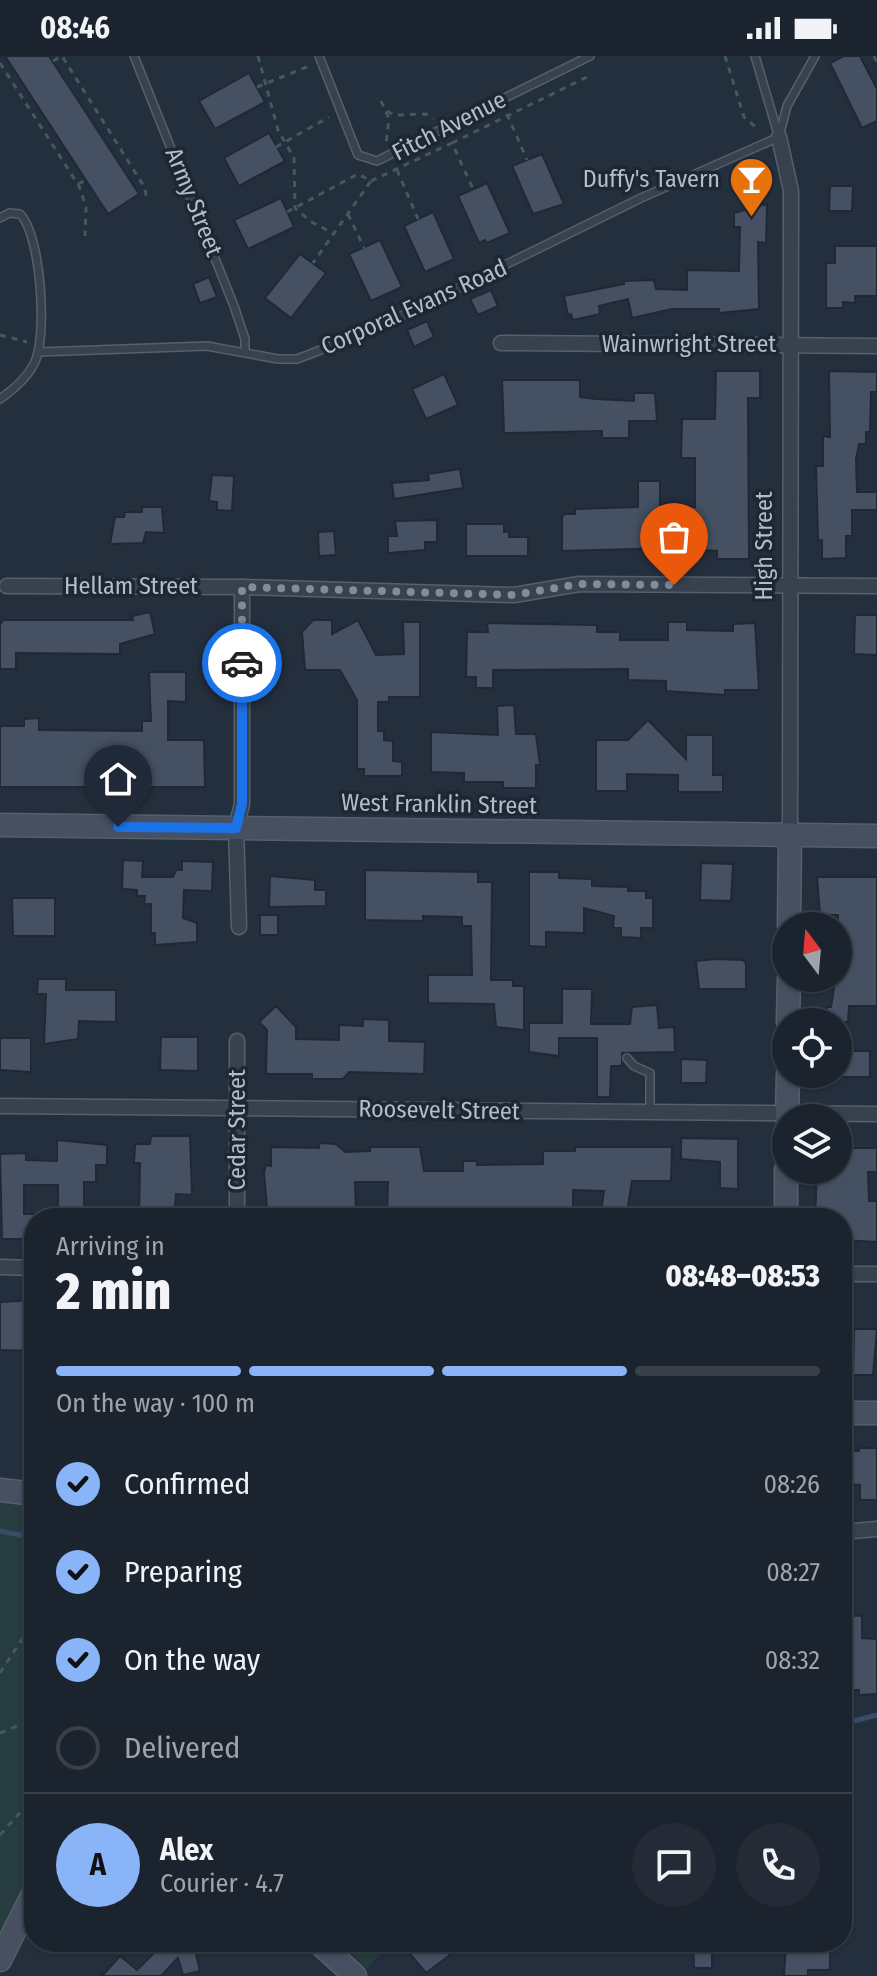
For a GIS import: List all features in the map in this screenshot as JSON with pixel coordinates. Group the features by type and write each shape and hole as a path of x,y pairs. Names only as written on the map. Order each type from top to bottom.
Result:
{"street":[{"name":"High Street","path":"779,137 791,191 789,912"},
{"name":"Wainwright Street","path":"501,343 877,346"},
{"name":"Hellam Street","path":"7,586 242,587 514,595 579,584 877,586"},
{"path":"239,927 236,828 242,804 242,587"},
{"name":"West Franklin Street","path":"0,825 877,836"},
{"name":"Cedar Street","path":"237,1041 237,1208"},
{"name":"Roosevelt Street","path":"0,1106 772,1116"},
{"name":"Roosevelt Street","path":"852,1115 877,1114"},
{"path":"786,1184 786,1208"},
{"path":"0,1267 24,1268"},
{"path":"852,1274 877,1274"},
{"path":"852,1413 877,1413"},
{"path":"0,1490 24,1493"},
{"path":"852,1531 877,1529"},
{"path":"0,1960 24,1912"},
{"path":"329,1952 355,1976"}],"lane":[{"name":"Army Street","path":"134,56 234,306 245,339 245,351"},
{"name":"Fitch Avenue","path":"320,58 358,155 366,160 384,159 590,56"},
{"path":"755,56 779,137"},
{"path":"779,137 787,106 815,56"},
{"name":"Corporal Evans Road","path":"39,352 174,346 245,351 278,359 297,359 375,329 762,142 779,137"},
{"path":"0,218 9,213 20,214 30,228 36,260 41,342 26,376 0,399"},
{"path":"627,1058 634,1066 650,1073 650,1112"}],"path":[{"path":"53,61 62,56 145,188 147,201"},
{"path":"258,56 264,83 295,163 295,208 310,221 334,234"},
{"path":"725,56 742,112 760,131 762,142"},
{"path":"874,56 877,63"},
{"path":"257,87 320,58"},
{"path":"0,63 78,184 86,207 85,236"},
{"path":"313,263 371,181 591,75"},
{"path":"15,86 22,81"},
{"path":"71,90 79,84"},
{"path":"381,101 387,111 394,115 426,114 440,131"},
{"path":"87,114 95,109"},
{"path":"33,114 40,110"},
{"path":"276,147 341,111"},
{"path":"384,159 387,111"},
{"path":"507,114 527,160"},
{"path":"99,132 106,126"},
{"path":"49,139 57,135"},
{"path":"452,143 473,189"},
{"path":"60,157 67,152"},
{"path":"117,160 124,155"},
{"path":"397,170 418,219"},
{"path":"287,212 358,174 371,181"},
{"path":"78,184 86,180"},
{"path":"138,192 145,188"},
{"path":"348,214 364,248"},
{"path":"0,335 41,342"},
{"path":"0,1673 24,1636"},
{"path":"0,1733 24,1723"},
{"path":"0,1835 24,1808"}],"green space":[{"path":"0,1501 24,1505 24,1888 0,1937"},
{"path":"349,1952 381,1952 367,1969"}],"building":[{"path":"5,56 49,56 139,194 108,214"},
{"path":"844,56 860,56 877,89 877,121 862,128 830,63"},
{"path":"249,73 265,102 215,129 199,101"},
{"path":"269,133 285,161 239,186 224,158"},
{"path":"542,154 564,204 533,214 512,166"},
{"path":"487,183 510,233 487,243 485,240 479,243 458,196"},
{"path":"830,186 853,186 852,211 829,211"},
{"path":"281,198 294,227 248,249 234,220"},
{"path":"767,204 766,243 758,242 759,309 719,313 719,309 672,309 632,318 628,299 599,306 600,314 573,320 571,314 568,315 564,296 624,284 624,281 654,280 656,289 687,290 687,270 739,271 740,227 734,227 734,213"},
{"path":"433,212 454,259 425,272 404,226"},
{"path":"380,240 402,287 371,301 349,254"},
{"path":"835,246 877,246 877,296 855,296 855,303 843,302 843,308 826,308 826,263 835,263"},
{"path":"300,254 326,273 291,318 265,298"},
{"path":"209,277 217,297 200,303 193,284"},
{"path":"491,290 498,306 478,315 470,299"},
{"path":"427,321 434,337 414,347 407,330"},
{"path":"716,371 760,371 760,398 748,398 749,559 717,559 717,551 667,548 562,551 562,517 565,514 575,514 575,509 638,507 638,481 660,481 660,506 695,507 695,458 681,458 682,419 715,419"},
{"path":"829,371 877,372 877,392 871,392 870,432 866,432 866,444 859,444 856,459 857,492 877,492 877,510 852,510 852,536 846,536 846,558 822,559 822,540 818,540 816,466 823,466 823,436 830,437"},
{"path":"444,374 458,405 426,419 412,389"},
{"path":"502,380 580,380 580,397 596,399 634,401 634,393 655,393 657,421 629,421 629,438 602,438 602,431 504,433"},
{"path":"460,469 463,488 394,499 392,483 429,480 428,474"},
{"path":"212,475 234,476 232,511 217,510 217,502 209,501"},
{"path":"142,507 162,507 164,533 146,532 143,543 110,544 115,517 124,517 125,512 142,512"},
{"path":"437,520 437,542 425,542 425,550 388,553 388,536 397,536 395,521"},
{"path":"466,524 504,524 504,532 509,532 509,537 528,537 528,556 466,556"},
{"path":"334,531 336,555 319,556 318,532"},
{"path":"150,612 155,634 120,644 120,654 16,653 16,669 0,669 0,625 3,620 133,620 132,616"},
{"path":"855,615 877,615 877,655 854,654"},
{"path":"313,620 332,620 332,634 358,620 376,655 404,654 403,622 420,622 420,697 389,697 389,702 378,702 378,731 384,731 384,740 393,741 393,761 402,762 402,776 364,776 364,769 357,769 357,700 340,670 305,670 302,632"},
{"path":"668,622 687,622 687,630 733,631 733,624 755,623 759,690 725,690 725,695 666,691 666,681 628,680 628,669 493,670 493,688 476,688 476,677 466,677 467,632 488,632 487,623 597,625 597,632 620,632 620,640 668,640"},
{"path":"149,672 186,672 186,702 168,701 168,740 204,740 205,787 0,787 0,726 24,726 24,719 39,718 39,730 142,731 142,721 151,721"},
{"path":"514,705 516,734 536,734 540,765 536,765 536,788 503,788 503,782 464,782 464,773 431,772 431,732 498,735 497,706"},
{"path":"648,720 686,759 686,735 713,735 713,775 723,775 723,792 678,792 678,775 627,774 627,791 596,791 596,740 628,740"},
{"path":"123,860 143,861 142,877 173,877 176,870 182,870 182,861 213,862 212,891 184,890 183,918 197,923 197,942 155,945 155,933 151,933 151,904 144,904 145,896 137,896 137,890 122,889"},
{"path":"701,863 733,864 731,901 700,900"},
{"path":"365,870 478,872 478,882 492,882 491,980 513,980 513,986 524,986 524,1030 496,1027 494,1004 428,1003 428,975 472,975 471,926 462,926 462,917 423,916 423,921 365,920"},
{"path":"529,872 559,872 559,878 592,879 592,886 646,891 646,898 653,898 653,928 641,928 641,938 621,937 621,928 613,928 614,916 584,908 584,933 546,932 546,947 529,946"},
{"path":"270,876 315,880 315,890 326,890 326,906 269,907"},
{"path":"817,877 877,877 877,1006 827,1008 831,1007 833,992 852,992 852,912 820,912"},
{"path":"12,898 55,898 55,936 13,936"},
{"path":"260,915 278,915 278,935 260,935"},
{"path":"742,960 746,963 746,989 699,989 696,961"},
{"path":"38,979 66,979 66,990 116,990 116,1022 79,1021 78,1039 44,1044 46,994 37,994"},
{"path":"562,989 592,989 591,1024 630,1024 632,1007 657,1005 659,1028 674,1027 675,1052 622,1053 622,1066 611,1066 610,1097 597,1097 597,1038 559,1038 559,1056 529,1052 529,1023 562,1023"},
{"path":"276,1006 296,1027 296,1039 339,1040 339,1025 363,1026 363,1019 389,1020 389,1041 425,1042 424,1074 349,1072 343,1079 312,1079 312,1074 266,1074 267,1030 259,1022"},
{"path":"161,1037 198,1037 198,1071 160,1070"},
{"path":"0,1038 31,1038 31,1072 0,1070"},
{"path":"852,1051 870,1051 870,1077 852,1077"},
{"path":"681,1059 707,1060 706,1083 681,1083"},
{"path":"151,1136 190,1136 192,1195 176,1194 175,1208 139,1208 140,1163 134,1163 135,1144 150,1144"},
{"path":"681,1138 738,1139 738,1189 720,1188 720,1162 681,1159"},
{"path":"57,1140 107,1145 107,1165 96,1165 96,1182 84,1182 84,1208 58,1208 58,1185 24,1185 24,1239 2,1239 0,1154 26,1153 26,1160 57,1161"},
{"path":"319,1143 336,1144 345,1152 370,1151 370,1147 420,1147 424,1171 463,1171 463,1161 477,1161 477,1165 543,1164 543,1151 575,1151 575,1147 672,1147 671,1181 632,1181 628,1208 601,1208 604,1191 573,1190 573,1208 387,1208 388,1182 355,1182 356,1208 267,1208 264,1173 266,1165 271,1166 271,1147 319,1148"},
{"path":"852,1148 877,1148 877,1172 868,1172 869,1201 877,1201 877,1242 852,1241 852,1208 815,1208 816,1184 852,1184"},
{"path":"24,1301 24,1351 0,1350 0,1302"},
{"path":"854,1329 877,1329 873,1375 853,1375"},
{"path":"859,1448 877,1448 877,1500 860,1500 860,1485 852,1485 852,1451 859,1451"},
{"path":"852,1615 862,1616 862,1638 877,1639 877,1694 859,1695 859,1690 852,1690"},
{"path":"155,1952 195,1952 200,1971 183,1975 178,1958 161,1976 102,1976 120,1956 137,1970"},
{"path":"408,1952 447,1952 450,1955 426,1973"},
{"path":"693,1952 712,1952 712,1968 694,1968"},
{"path":"785,1952 830,1952 830,1970 808,1970 808,1976 784,1976"}],"waterway":[{"path":"0,1531 24,1536"},
{"path":"852,1721 877,1715"}],"way so far":[{"path":"242,663 242,587 514,595 579,584 674,585"}],"place":[{"name":"Duffy's Tavern","path":"751,218"}],"route":[{"path":"118,827 236,828 242,804 242,663"}]}
